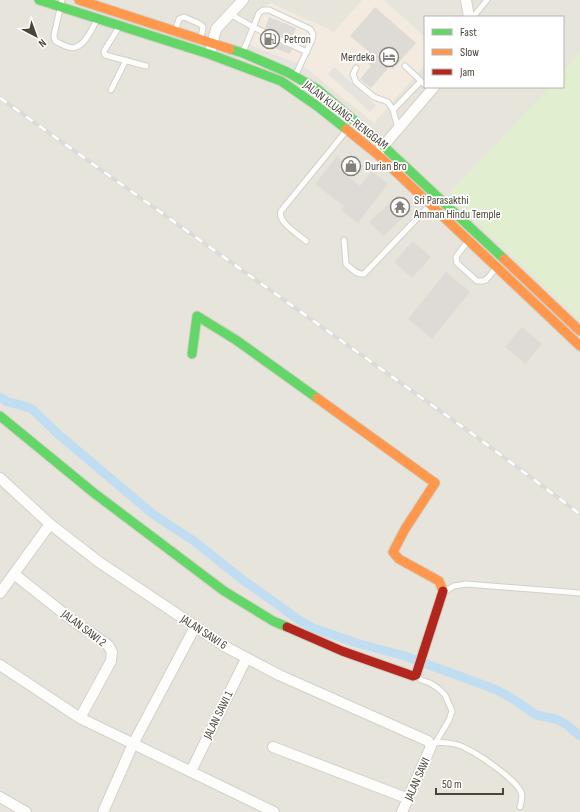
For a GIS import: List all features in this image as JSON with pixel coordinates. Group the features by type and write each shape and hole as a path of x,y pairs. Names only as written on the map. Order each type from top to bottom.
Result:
{"main road":[{"name":"JALAN KLUANG-RENGGAM","path":"39,0 62,3 97,18 209,54 281,82 317,106 348,130 380,150 438,197 580,331"},
{"name":"JALAN KLUANG-RENGGAM","path":"80,0 243,53 295,76 317,89 380,150 468,241 580,346"},
{"path":"0,416 94,492 224,591 273,621 342,651 413,676 417,671 422,658 443,590 438,581 401,561 394,555 393,552 413,516 435,483 236,340 197,316 192,354"}],"street":[{"path":"209,54 216,29 243,0"},
{"path":"466,0 469,16"},
{"path":"380,150 427,88"},
{"name":"JALAN SAWI 6","path":"1,481 50,524 99,562 226,647 278,675 432,744"},
{"path":"0,593 50,524"},
{"name":"JALAN SAWI 2","path":"14,574 72,620 108,645 112,652 111,661 80,718"},
{"path":"103,812 133,744 195,627"},
{"name":"JALAN SAWI 1","path":"191,771 246,659"},
{"path":"0,665 80,718 274,812"},
{"name":"JALAN SAWI","path":"402,812 432,744"},
{"path":"273,747 409,799"},
{"path":"0,797 26,812"}],"lane":[{"path":"474,16 487,0"},
{"path":"62,3 54,39 62,45 75,48 90,32 102,7"},
{"path":"243,53 259,14 263,10 268,10 310,29 313,34 307,52 295,76"},
{"path":"230,14 253,27 307,52"},
{"path":"175,31 179,19 184,17 200,24 203,27 200,39"},
{"path":"120,26 104,53 105,55 146,66"},
{"path":"111,90 126,60"},
{"path":"405,66 424,83"},
{"path":"356,68 353,74 356,82 374,97 388,102 393,110 398,128"},
{"path":"393,110 425,88"},
{"path":"306,241 282,220 280,214 281,210 348,130"},
{"path":"344,240 346,264 361,275 364,274 438,197"},
{"path":"476,232 456,257 457,263 477,281 486,280 496,268"},
{"path":"442,594 454,586 466,584 580,593"},
{"path":"417,671 421,680 430,683 445,695 452,711 449,720 432,744"},
{"path":"432,744 448,743 467,748 494,766 517,787 521,793 522,801 520,807"}],"shaded area":[{"path":"0,0 580,0 580,812 0,812"},
{"path":"362,0 384,0 424,36 424,66 374,123 302,65 245,43 256,13 261,8 271,3 334,32"},
{"path":"334,67 376,105 370,112 328,74"}],"green space":[{"path":"580,54 580,320 448,195 548,88 564,88 564,71"}],"building":[{"path":"375,7 416,43 393,69 390,66 371,88 360,79 371,66 363,59 369,52 350,36"},
{"path":"269,17 296,28 292,39 296,40 295,42 265,28"},
{"path":"264,37 292,49 290,54 261,43"},
{"path":"337,156 344,162 339,170 360,186 372,171 388,184 358,223 341,210 344,206 315,184"},
{"path":"398,195 412,210 383,236 369,222"},
{"path":"413,241 431,257 412,278 394,262"},
{"path":"446,272 470,292 432,339 408,319"},
{"path":"522,327 542,344 525,364 505,347"}],"waterway":[{"path":"0,397 7,402 32,409 58,434 154,515 194,541 239,577 299,620 313,628 360,644 405,656 497,690 536,715 556,719 567,725 580,736"}],"railway":[{"path":"0,98 474,435 580,514"}],"traffic: fast":[{"path":"39,0 209,54 281,81 317,106 346,129"},
{"path":"230,49 287,72 317,89 377,140 504,259"},
{"path":"192,354 197,316 236,340 317,398"},
{"path":"0,416 94,493 224,591 273,621 287,627"}],"traffic: slow":[{"path":"79,0 230,49"},
{"path":"346,129 377,154 580,346"},
{"path":"504,259 580,331"},
{"path":"317,398 435,483 405,529 393,552 399,559 439,581 443,591"}],"traffic: jam":[{"path":"287,627 342,651 413,676 416,675 443,591"}],"place":[{"name":"Petron","path":"270,39"},
{"name":"Merdeka","path":"389,57"},
{"name":"Durian Bro","path":"351,166"},
{"name":"Sri Parasakthi Amman Hindu Temple","path":"400,207"}]}
